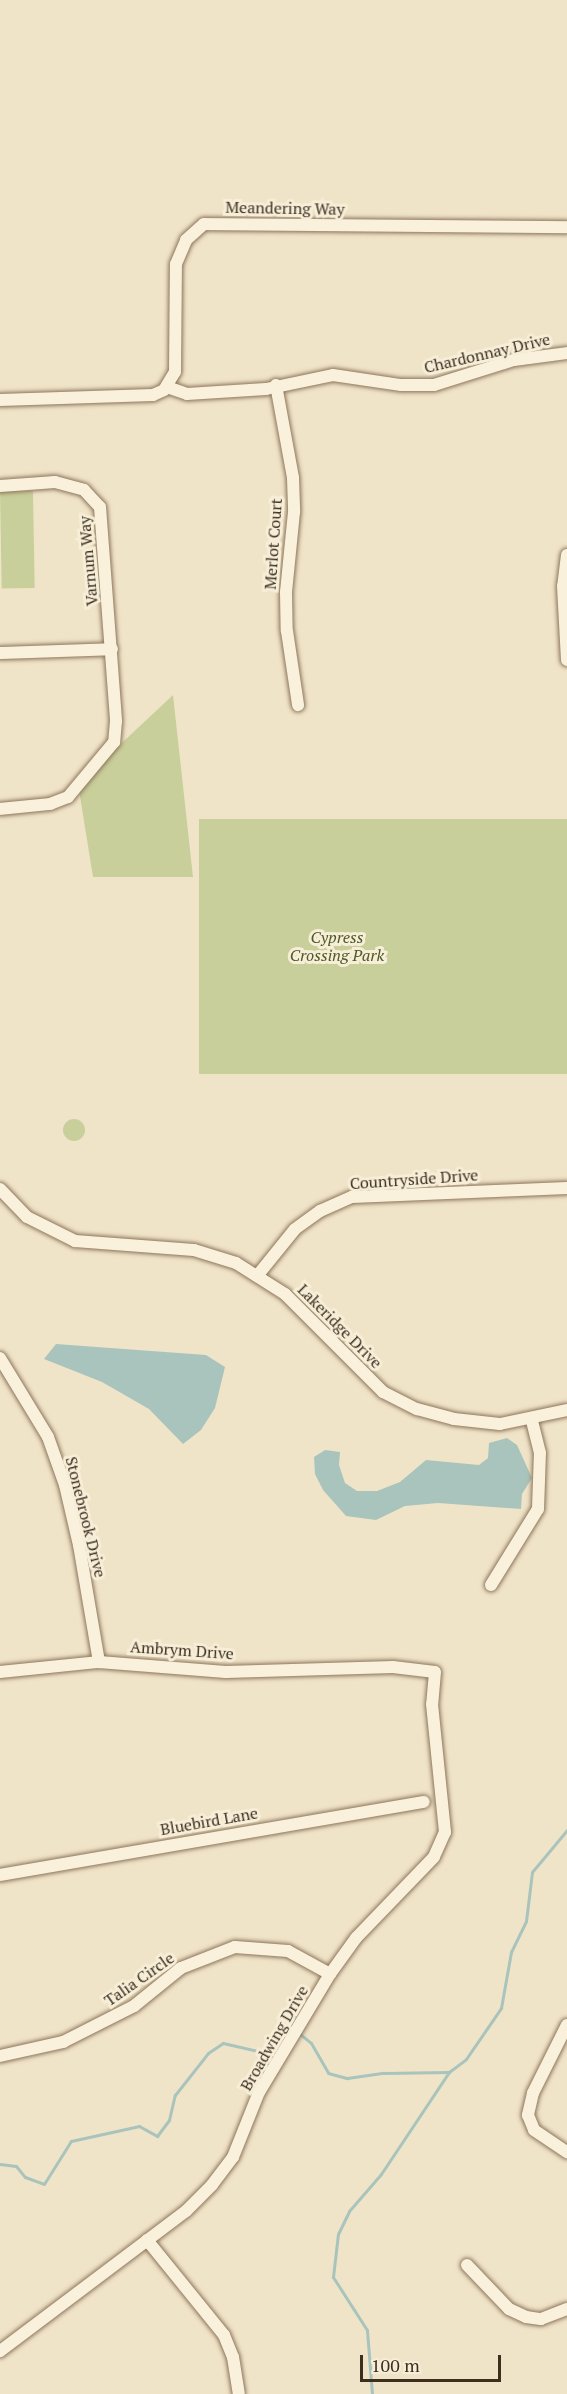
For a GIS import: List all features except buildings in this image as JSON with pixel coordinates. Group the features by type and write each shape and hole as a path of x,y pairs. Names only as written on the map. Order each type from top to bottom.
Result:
{"street":[{"name":"Meandering Way","path":"167,387 175,372 176,264 186,240 204,225 567,227"},
{"name":"Chardonnay Drive","path":"167,387 187,394 276,385 333,375 401,385 435,385 514,360 567,353"},
{"name":"Merlot Court","path":"276,385 293,478 286,611 298,705"},
{"path":"0,400 153,394 167,387"},
{"name":"Varnum Way","path":"0,486 55,482 84,490 100,507 112,649 114,742 68,797 50,804 0,809"},
{"path":"567,555 563,585 567,660"},
{"path":"0,653 112,649"},
{"name":"Countryside Drive","path":"257,1276 295,1229 320,1211 352,1197 567,1188"},
{"name":"Lakeridge Drive","path":"1,1194 27,1217 75,1241 194,1250 236,1263 285,1294 383,1392 417,1409 454,1419 500,1424 532,1420 567,1410"},
{"name":"Stonebrook Drive","path":"0,1358 48,1437 65,1485 99,1662"},
{"path":"491,1585 538,1509 540,1453 532,1420"},
{"name":"Ambrym Drive","path":"0,1672 99,1662 226,1672 393,1667 435,1672"},
{"name":"Broadwing Drive","path":"0,2351 186,2211 233,2157 259,2092 330,1974 356,1938 434,1857 445,1832 433,1711 435,1672"},
{"name":"Bluebird Lane","path":"0,1875 424,1802"},
{"name":"Talia Circle","path":"0,2056 63,2042 134,2007 181,1968 235,1947 288,1951 330,1974"},
{"path":"567,2025 533,2093 528,2115 534,2130 567,2152"},
{"path":"147,2240 224,2335 233,2357 239,2394"},
{"path":"467,2265 509,2309 526,2317 547,2318 567,2309"}],"green space":[{"path":"33,491 35,588 2,589 0,492"},
{"path":"173,695 193,877 93,877 78,784"},
{"name":"Cypress Crossing Park","path":"199,819 567,819 567,1074 199,1074"},
{"path":"70,1119 78,1119 85,1126 85,1134 78,1141 70,1141 63,1134 63,1126"}],"water":[{"path":"56,1344 206,1355 225,1367 215,1408 201,1430 183,1444 149,1409 102,1382 44,1359"},
{"path":"507,1438 517,1445 532,1478 522,1494 521,1509 438,1503 405,1506 376,1520 346,1516 323,1490 315,1474 314,1457 325,1450 340,1452 339,1465 345,1483 357,1491 377,1491 400,1482 426,1460 479,1465 488,1458 489,1443"}],"waterway":[{"path":"300,2034 311,2043 328,2073 347,2078 384,2073 449,2072 466,2059 501,2008 511,1952 526,1921 532,1872 567,1830"},
{"path":"0,2164 16,2166 25,2177 44,2184 71,2141 139,2126 157,2136 169,2120 175,2095 208,2053 223,2043 261,2052 292,2028"},
{"path":"372,2394 367,2330 333,2277 338,2234 349,2211 381,2174 449,2072"}]}
